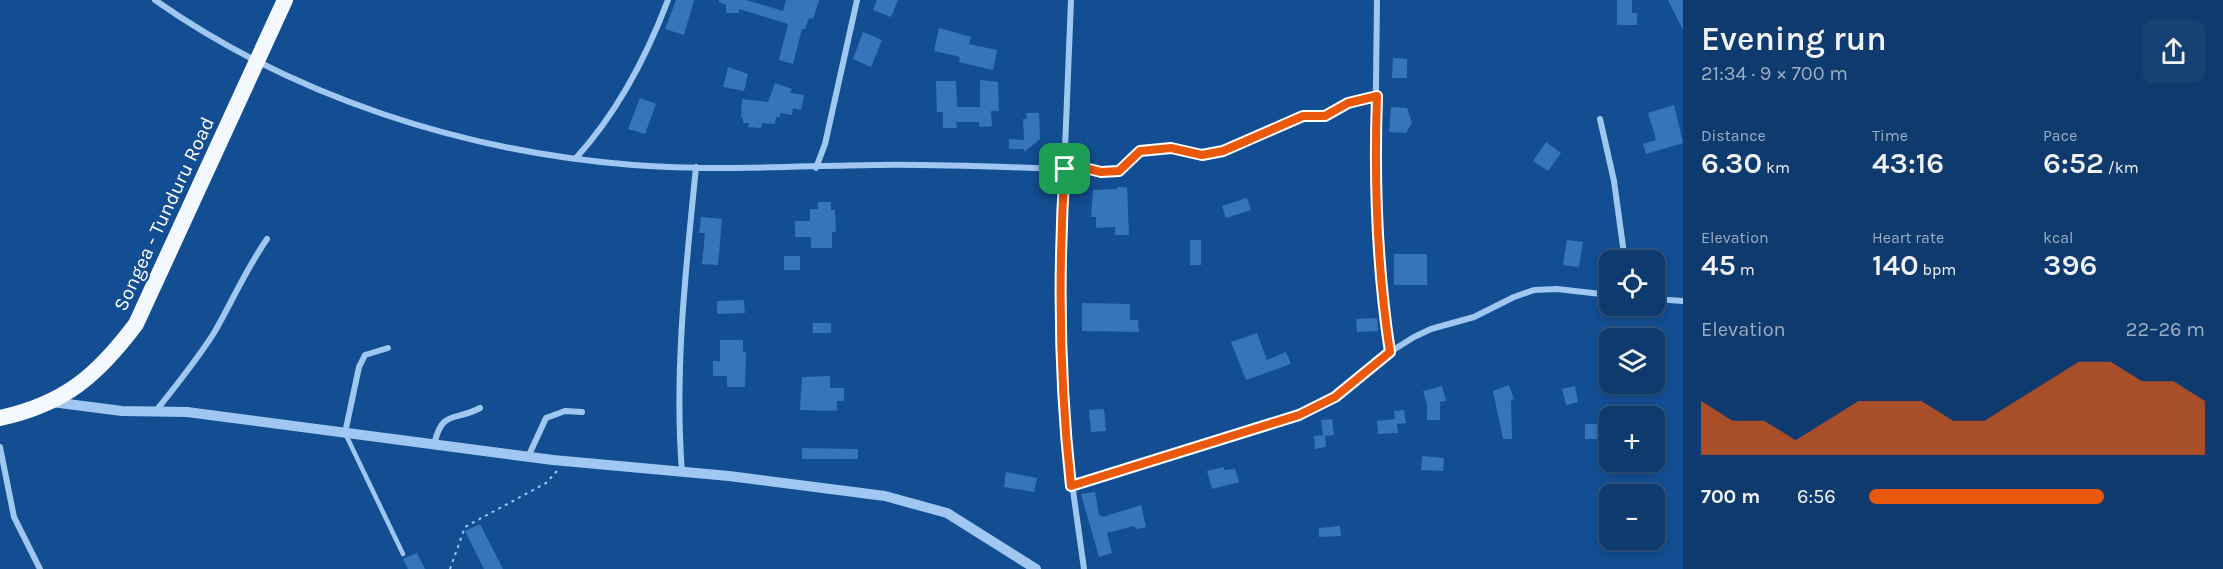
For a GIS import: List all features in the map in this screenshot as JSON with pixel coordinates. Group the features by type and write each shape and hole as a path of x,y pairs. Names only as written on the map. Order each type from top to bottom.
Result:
{"highway":[{"name":"Songea - Tunduru Road","path":"0,418 28,412 67,394 120,345 136,324 285,0"}],"street":[{"path":"155,0 225,46 341,98 421,128 576,158 696,167 1065,166 1110,172 1125,168 1140,151 1171,148 1202,155 1223,151 1303,116 1325,116 1348,103 1377,96"},
{"path":"576,158 618,107 653,40 668,0"},
{"path":"816,168 825,144 857,0"},
{"path":"1071,0 1060,273 1064,426 1084,569"},
{"path":"1377,0 1375,169 1383,302 1390,352"},
{"path":"1600,119 1616,190 1624,250"},
{"path":"682,472 679,431 682,319 696,167"},
{"path":"155,412 192,367 215,331 250,263 267,239"},
{"path":"1071,486 1299,415 1335,397 1390,352 1431,329 1474,317 1514,297 1534,290 1557,289 1599,294"},
{"path":"1665,300 1683,301"},
{"path":"345,433 359,368 365,356 388,348"},
{"path":"52,402 123,411 187,412 434,446 682,472 895,499 947,513 1036,569"},
{"path":"434,446 438,427 442,421 480,408"},
{"path":"528,457 546,418 565,411 582,412"},
{"path":"0,447 14,517 40,569"}],"lane":[{"path":"345,433 403,554"}],"path":[{"path":"450,569 465,527 546,483 566,461"}],"building":[{"path":"676,0 694,0 684,35 665,29"},
{"path":"719,0 746,0 783,11 786,0 819,0 813,19 809,18 805,29 802,29 793,64 779,60 788,24 739,9 739,13 726,13 726,5"},
{"path":"877,0 898,0 891,17 873,10"},
{"path":"1617,0 1632,0 1632,13 1637,13 1637,25 1617,25"},
{"path":"1668,0 1683,0 1683,30"},
{"path":"939,28 971,37 969,44 997,50 993,70 959,62 960,57 934,51"},
{"path":"863,32 882,40 871,67 853,59"},
{"path":"1393,58 1407,59 1407,78 1392,78"},
{"path":"728,67 748,74 744,91 723,87"},
{"path":"980,80 998,82 999,111 991,111 992,126 979,127 979,122 956,122 957,128 943,128 943,112 937,112 936,81 956,81 957,107 980,107"},
{"path":"775,83 792,89 790,93 804,95 801,110 793,108 792,115 780,113 780,117 776,117 775,124 762,123 761,128 748,127 749,123 743,123 743,118 741,118 742,99 768,102"},
{"path":"640,98 656,104 645,134 628,129"},
{"path":"1674,105 1683,143 1646,154 1643,144 1656,140 1648,113"},
{"path":"1391,107 1407,108 1412,123 1406,133 1389,132"},
{"path":"1026,113 1039,113 1040,139 1024,152 1024,149 1009,149 1009,139 1024,140 1023,119 1027,119"},
{"path":"1546,142 1561,153 1548,171 1533,161"},
{"path":"1117,187 1127,187 1129,235 1115,235 1115,227 1096,228 1096,217 1091,217 1093,190 1117,189"},
{"path":"1247,198 1251,210 1226,218 1222,206"},
{"path":"818,202 831,202 831,210 835,210 836,232 832,232 832,248 811,248 811,237 795,237 795,221 810,221 810,209 818,209"},
{"path":"701,217 722,219 718,265 702,264 705,233 699,233"},
{"path":"1190,240 1201,240 1201,265 1190,265"},
{"path":"1567,240 1583,242 1579,267 1563,265"},
{"path":"1394,254 1427,254 1427,285 1394,285"},
{"path":"784,256 800,256 800,270 784,270"},
{"path":"744,300 745,313 717,314 717,301"},
{"path":"1082,303 1130,304 1130,320 1138,320 1139,332 1082,331"},
{"path":"1377,318 1378,331 1357,332 1356,319"},
{"path":"813,323 831,323 831,333 813,333"},
{"path":"1257,333 1267,360 1286,352 1291,364 1246,380 1231,342"},
{"path":"720,340 743,340 743,352 746,352 745,387 727,387 727,376 713,376 713,361 720,361"},
{"path":"830,376 830,388 844,388 844,401 837,401 837,411 800,410 802,377"},
{"path":"1509,385 1514,399 1511,400 1512,439 1503,439 1493,391"},
{"path":"1442,386 1446,401 1440,402 1440,420 1427,420 1427,404 1423,391"},
{"path":"1575,386 1578,402 1566,405 1562,389"},
{"path":"1104,409 1106,431 1091,432 1089,410"},
{"path":"1404,410 1406,423 1397,424 1398,433 1378,434 1377,421 1395,419 1394,411"},
{"path":"1332,419 1334,435 1325,436 1326,447 1315,449 1314,436 1323,435 1321,420"},
{"path":"1585,424 1599,424 1599,439 1585,439"},
{"path":"802,448 858,449 858,459 802,459"},
{"path":"1422,456 1444,458 1443,471 1421,470"},
{"path":"1224,467 1224,470 1235,469 1239,482 1212,489 1207,471"},
{"path":"1006,472 1037,478 1034,492 1004,487"},
{"path":"1095,492 1099,515 1103,517 1141,505 1146,527 1137,529 1134,526 1107,533 1112,553 1099,557 1081,494"},
{"path":"480,524 503,569 484,569 465,531"},
{"path":"1340,526 1341,536 1319,537 1319,528"},
{"path":"417,553 425,569 408,569 403,559"}],"route":[{"path":"1377,96 1375,169 1383,302 1390,352 1335,397 1299,415 1071,486 1064,426 1060,273 1065,169 1065,163 1101,172 1119,171 1125,168 1140,151 1171,148 1202,155 1223,151 1303,116 1325,116 1348,103 1377,96"}]}
